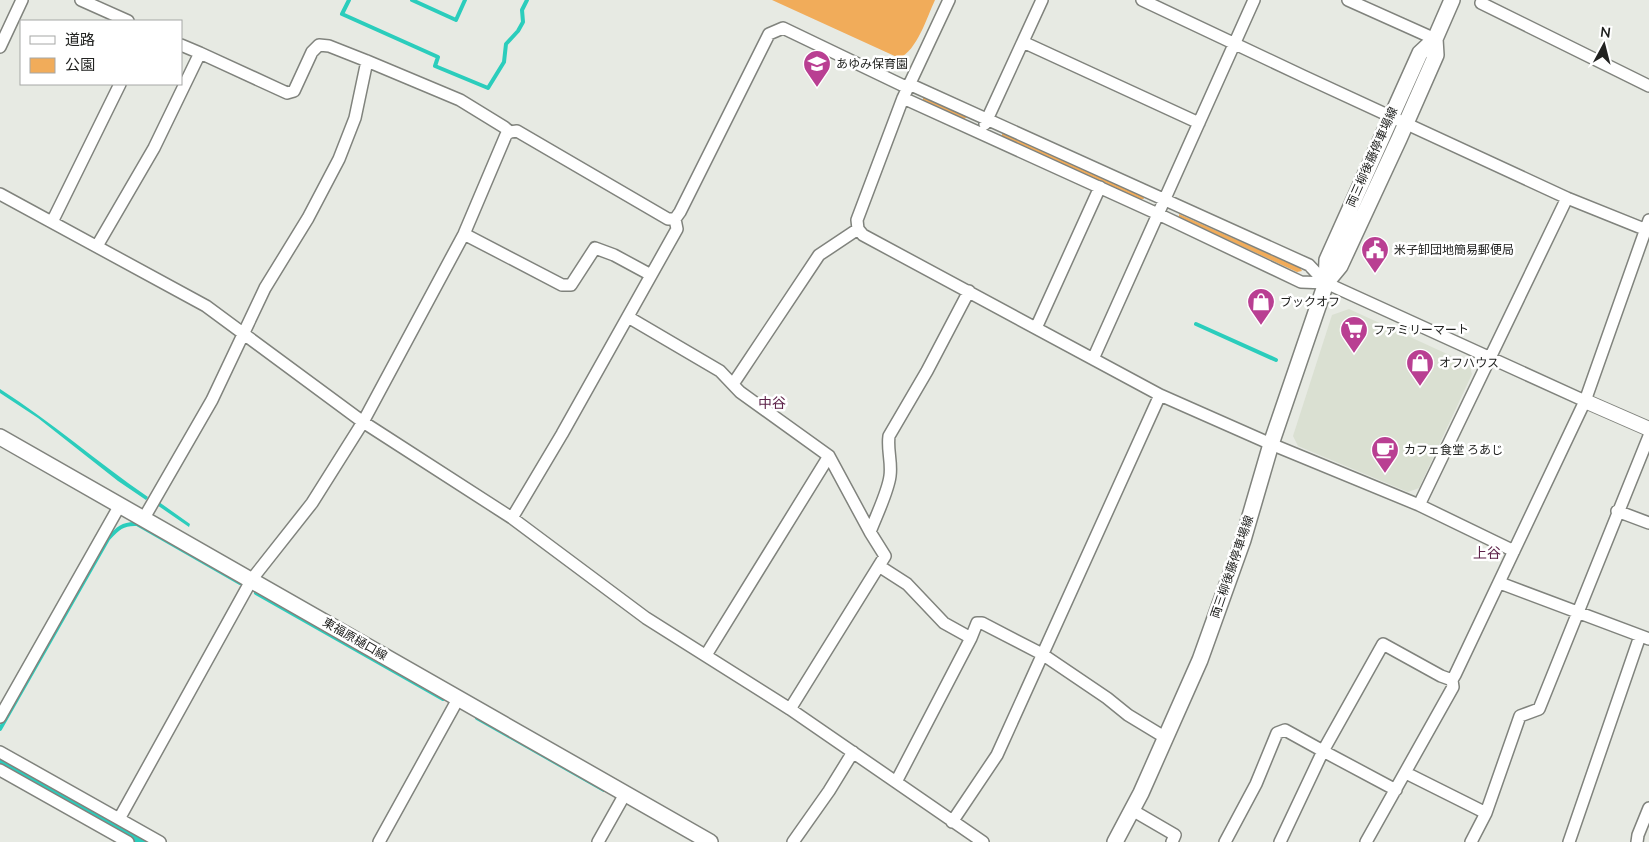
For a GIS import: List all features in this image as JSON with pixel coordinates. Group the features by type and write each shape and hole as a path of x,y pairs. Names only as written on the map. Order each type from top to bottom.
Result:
{"main road":[{"name":"両三柳後藤停車場線","path":"1115,842 1166,738 1200,660 1243,540 1271,444 1326,283 1327,260 1420,54 1435,39 1452,0"},
{"name":"両三柳後藤停車場線","path":"1326,283 1340,266 1406,123 1436,55 1435,39"},
{"name":"東福原樋口線","path":"0,437 252,579 710,842"}],"street":[{"path":"0,47 22,0"},
{"path":"81,0 126,20"},
{"path":"949,0 907,90 856,220 858,229 863,235 1160,395 1271,444 1419,505 1514,551"},
{"path":"982,133 1042,0"},
{"path":"1142,0 1567,198 1648,227 1585,401 1500,583 1452,680 1453,687 1366,842"},
{"path":"1093,359 1254,0"},
{"path":"1348,0 1435,39"},
{"path":"1481,3 1649,86"},
{"path":"512,518 562,434 677,229 675,219 769,34 783,28 907,90 982,133 1301,282 1326,283"},
{"path":"1023,42 1199,123"},
{"path":"182,45 287,94 294,91 312,52 319,46 329,46 460,100 510,132"},
{"path":"97,246 154,148 200,53"},
{"path":"144,518 212,400 265,288 308,218 339,159 356,118 367,61"},
{"path":"52,222 120,85"},
{"path":"907,90 988,118 1309,265 1326,283 1649,429"},
{"path":"119,819 252,579 312,503 363,422 464,234 506,135 517,131 668,219 675,219"},
{"path":"1036,328 1100,188"},
{"path":"0,194 206,306 363,422 512,518 646,618 790,708 983,842"},
{"path":"1419,505 1567,198"},
{"path":"733,384 819,255 858,229"},
{"path":"464,234 562,285 571,285 595,248 614,255 651,275"},
{"path":"870,532 890,478 889,436 927,371 968,291"},
{"path":"628,317 720,371 740,392 829,456 885,556 790,708"},
{"path":"952,822 997,755 1160,395"},
{"path":"1471,842 1486,813 1520,716 1539,709 1617,511 1649,436"},
{"path":"706,655 829,456"},
{"path":"0,717 120,505"},
{"path":"1617,511 1649,523"},
{"path":"879,566 907,584 944,623 971,638"},
{"path":"1500,583 1645,638 1568,842"},
{"path":"896,782 977,623 982,623 1042,654 1107,698 1128,715 1166,738"},
{"path":"1280,842 1323,752 1383,644 1441,676 1452,680"},
{"path":"379,842 458,699"},
{"path":"1225,842 1256,784 1279,731 1285,730 1396,790"},
{"path":"0,752 160,842"},
{"path":"793,842 829,791 853,752"},
{"path":"0,770 128,842"},
{"path":"1406,773 1486,813"},
{"path":"598,842 625,794"},
{"path":"1637,842 1649,808"},
{"path":"1132,810 1175,835 1172,842"}],"shaded area":[{"path":"1349,309 1469,364 1472,374 1419,488 1408,492 1298,446 1293,436 1332,315"}],"green space":[{"path":"772,0 935,0 916,41 899,58"},
{"path":"925,96 967,117 964,119 923,100"},
{"path":"1004,133 1143,196 1144,199 1140,199 1002,136"},
{"path":"1179,214 1300,268 1302,271 1297,272 1183,219 1179,217"}],"water":[{"path":"0,389 148,497 146,500 118,481 38,418 0,393"},
{"path":"159,502 190,524 189,527 157,505"}],"waterway":[{"path":"349,0 342,14 438,57 435,66 488,88 504,62 506,44 518,31 523,22 522,10 527,0"},
{"path":"412,0 456,20 465,0"},
{"path":"1196,324 1276,360"},
{"path":"0,729 108,539 121,527 137,524 240,583"},
{"path":"256,593 443,699"},
{"path":"477,718 604,790"},
{"path":"0,761 141,842"}],"place":[{"name":"あゆみ保育園","path":"817,88"},
{"name":"米子卸団地簡易郵便局","path":"1375,274"},
{"name":"ブックオフ","path":"1261,326"},
{"name":"ファミリーマート","path":"1354,354"},
{"name":"オフハウス","path":"1420,387"},
{"name":"カフェ食堂 ろあじ","path":"1385,474"}],"district":[{"name":"中谷","path":"772,403"},
{"name":"上谷","path":"1487,553"}]}
